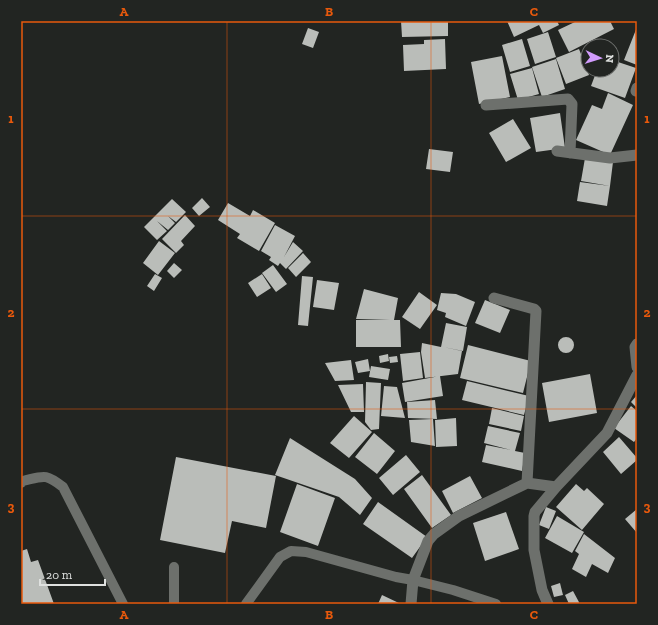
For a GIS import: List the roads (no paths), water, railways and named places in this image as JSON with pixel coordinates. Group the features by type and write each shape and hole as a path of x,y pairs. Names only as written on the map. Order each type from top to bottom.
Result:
{"street":[{"path":"486,105 568,99 572,104 570,153"},
{"path":"557,151 610,158 637,155"},
{"path":"494,298 534,308 536,311 527,483"},
{"path":"637,344 635,347 637,367"},
{"path":"548,604 542,590 534,550 535,512 556,487 607,433 637,375"},
{"path":"411,604 413,580 428,540 434,534 459,516 527,483 556,487"}],"lane":[{"path":"21,483 40,477 51,477 63,487 124,604"},
{"path":"246,604 280,557 291,551 306,552 396,577 453,590 496,604"},
{"path":"174,567 174,604"}]}
